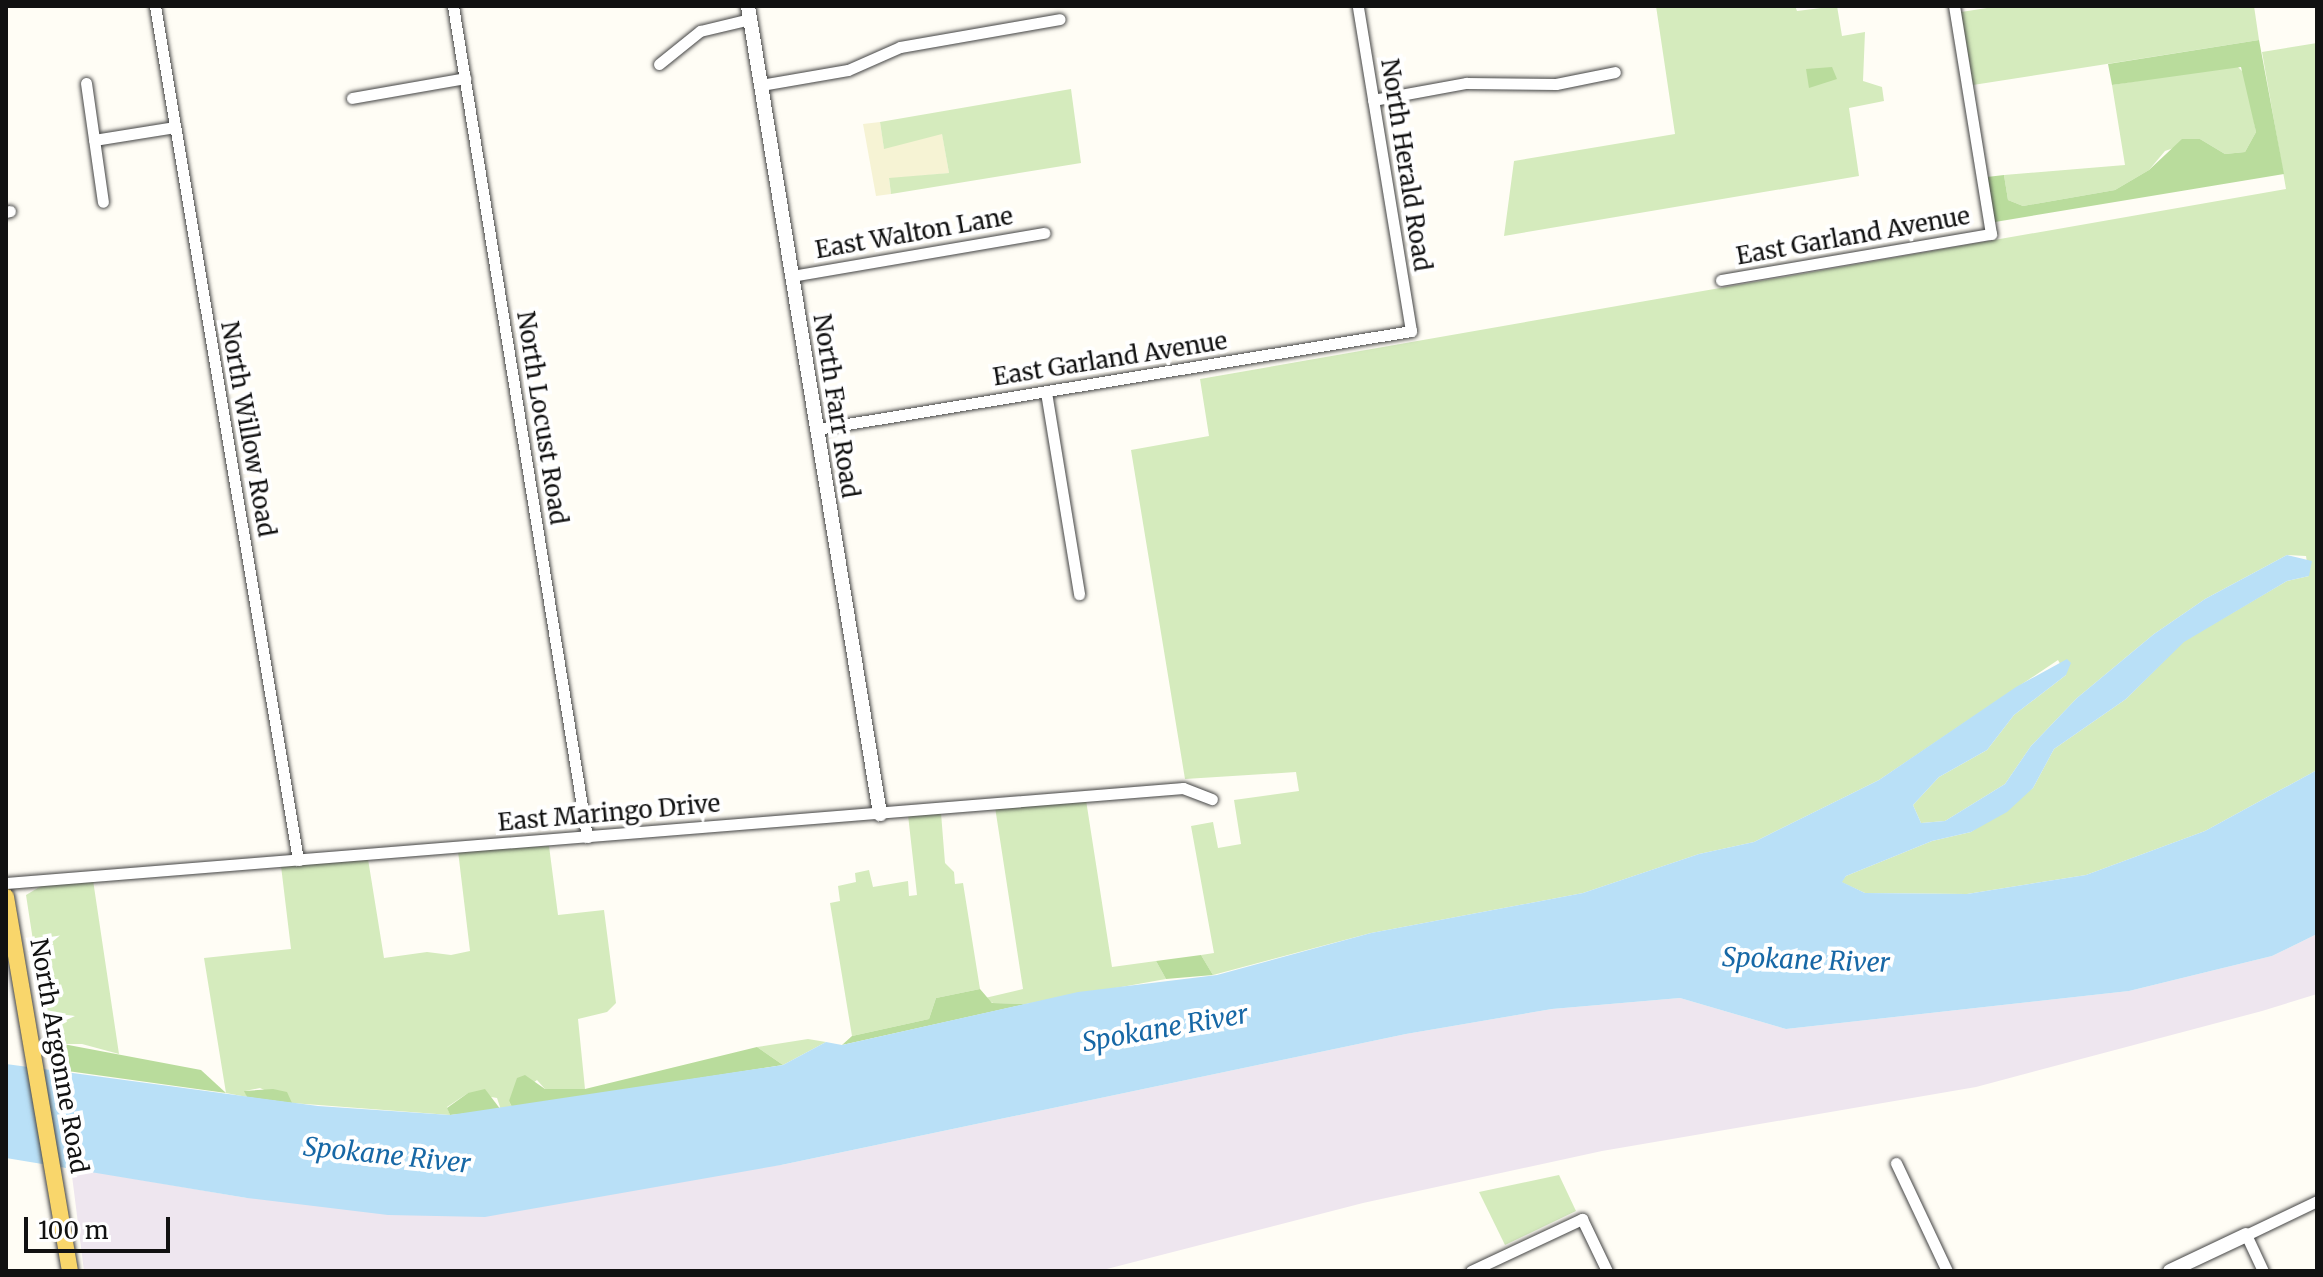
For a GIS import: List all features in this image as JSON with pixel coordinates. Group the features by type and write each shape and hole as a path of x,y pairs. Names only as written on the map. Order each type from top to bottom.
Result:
{"main road":[{"name":"North Argonne Road","path":"6,897 70,1271"}],"street":[{"name":"North Willow Road","path":"155,6 298,860"},
{"name":"North Locust Road","path":"453,6 587,837"},
{"name":"North Herald Road","path":"1358,6 1411,331"},
{"name":"East Garland Avenue","path":"1721,280 1991,234 1954,6"},
{"path":"659,64 700,31 749,12"},
{"name":"North Farr Road","path":"749,12 880,814"},
{"path":"761,85 848,70 900,47 1060,19"},
{"path":"1373,100 1466,83 1556,84 1615,72"},
{"path":"352,98 465,78"},
{"path":"86,83 103,202"},
{"path":"94,140 175,127"},
{"name":"East Walton Lane","path":"792,276 1044,233"},
{"name":"East Garland Avenue","path":"817,429 1411,331"},
{"path":"1046,392 1079,594"},
{"name":"East Maringo Drive","path":"6,883 1183,788 1212,799"},
{"path":"1896,1163 1947,1271"},
{"path":"2170,1271 2317,1201"},
{"path":"1471,1271 1582,1219 1607,1271"},
{"path":"2246,1235 2263,1271"}],"shaded area":[{"path":"880,122 884,148 942,133 949,173 889,179 891,194 876,196 863,124"},
{"path":"2317,934 2317,994 2262,1011 1976,1087 1602,1151 1363,1203 1099,1271 84,1271 71,1168 247,1198 781,1165 1406,1034 1552,1009 1680,998 1786,1029 2129,991 2272,956"}],"green space":[{"path":"1656,6 1795,6 1797,11 1837,6 1842,36 1865,32 1863,81 1882,87 1884,101 1849,108 1859,176 1504,236 1514,161 1675,134"},
{"path":"2000,6 2254,6 2259,40 1973,85 1961,12"},
{"path":"2259,40 2284,174 1995,222 1987,177 2004,175 2008,200 2023,206 2115,190 2149,170 2182,139 2200,139 2225,154 2245,152 2256,132 2241,67 2112,85 2108,64"},
{"path":"2317,43 2317,770 2205,831 2086,875 1967,894 1865,893 1841,882 1846,876 1932,841 1971,832 2033,788 2054,749 2126,699 2184,641 2287,581 2309,576 2306,556 2287,555 2205,599 2154,634 2077,698 2031,746 2005,784 1945,821 1921,823 1913,805 1939,777 1987,750 2014,715 2066,675 2058,660 1879,780 1754,842 1699,854 1583,893 1371,933 1213,975 1201,955 1214,953 1191,826 1213,822 1218,848 1241,844 1234,800 1299,791 1296,772 1185,779 1131,450 1209,436 1200,379 2286,189 2262,52"},
{"path":"2236,65 2245,74 2256,132 2245,152 2225,154 2200,139 2165,151 2149,170 2115,190 2023,206 2008,200 2004,175 2125,165 2112,85"},
{"path":"1832,67 1837,79 1809,88 1806,69"},
{"path":"1071,89 1081,163 891,194 889,178 949,173 942,134 884,149 880,122"},
{"path":"1086,800 1112,967 1156,961 1166,979 1026,1004 993,1003 985,998 1023,989 995,807"},
{"path":"941,813 945,863 954,872 955,884 963,883 980,989 936,998 929,1019 852,1036 830,903 840,901 838,886 856,882 855,873 869,870 873,887 908,881 909,896 917,895 908,815"},
{"path":"549,846 558,915 604,910 616,1003 607,1012 578,1019 585,1089 545,1089 537,1080 509,1101 512,1107 501,1110 497,1098 468,1093 447,1107 450,1115 292,1103 260,1088 245,1091 247,1097 226,1093 204,958 291,949 281,866 368,859 384,958 427,952 451,955 470,951 458,851"},
{"path":"93,880 119,1054 82,1044 63,1044 50,1051 26,895 43,885"},
{"path":"1201,955 1213,975 1166,979 1156,961"},
{"path":"980,989 992,1003 1026,1004 842,1045 852,1036 929,1019 936,998"},
{"path":"808,1039 826,1042 783,1065 757,1047"},
{"path":"63,1044 201,1070 226,1093 53,1069 50,1051"},
{"path":"757,1047 783,1065 512,1107 509,1101 517,1078 525,1075 545,1089 585,1089"},
{"path":"273,1089 287,1092 292,1103 247,1097 244,1091"},
{"path":"485,1089 501,1110 450,1115 447,1108 468,1093"},
{"path":"1559,1175 1576,1211 1505,1245 1479,1192"}],"water":[{"name":"Spokane River","path":"2287,555 2312,561 2309,576 2287,581 2184,642 2126,699 2054,749 2033,788 2007,812 1971,832 1932,841 1846,876 1842,882 1865,893 1967,894 2086,875 2205,831 2317,770 2317,934 2272,956 2129,991 1786,1029 1680,998 1552,1009 1406,1034 781,1165 485,1217 388,1215 247,1198 6,1158 6,1064 318,1106 450,1115 783,1065 826,1042 842,1045 1078,992 1217,975 1371,933 1583,893 1699,854 1754,842 1879,780 2016,687 2067,659 2071,663 2066,675 2014,715 1987,750 1939,777 1913,805 1921,823 1945,821 2005,784 2031,746 2077,698 2154,634 2205,599"}]}
